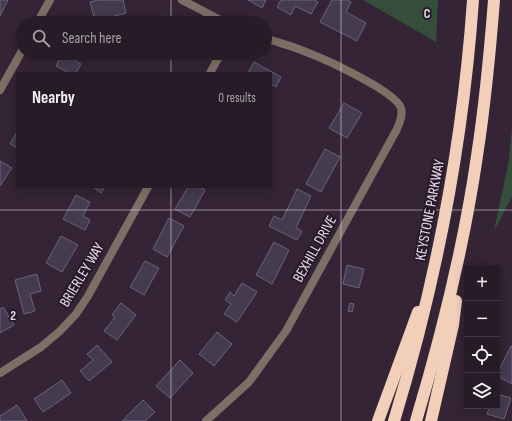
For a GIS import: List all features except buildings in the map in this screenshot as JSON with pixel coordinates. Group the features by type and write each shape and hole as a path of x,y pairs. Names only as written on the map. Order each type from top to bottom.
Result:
{"highway":[{"name":"KEYSTONE PARKWAY","path":"394,421 420,333 448,208 461,122 473,0"},
{"path":"431,421 453,325 464,230 482,120 494,0"},
{"path":"416,421 440,339 464,230"},
{"path":"378,421 409,337 440,244"}],"street":[{"path":"41,16 50,0"},
{"path":"182,0 213,16"},
{"name":"BEXHILL DRIVE","path":"206,421 249,382 286,331 402,118 402,109 399,103 369,83 335,64 305,51 272,40"},
{"path":"0,90 17,60"},
{"path":"211,72 217,60"},
{"name":"BRIERLEY WAY","path":"0,373 41,347 60,331 76,314 88,296 147,188"}],"green space":[{"path":"363,0 438,0 436,42"},
{"path":"512,128 512,197 494,231 509,160"}]}
